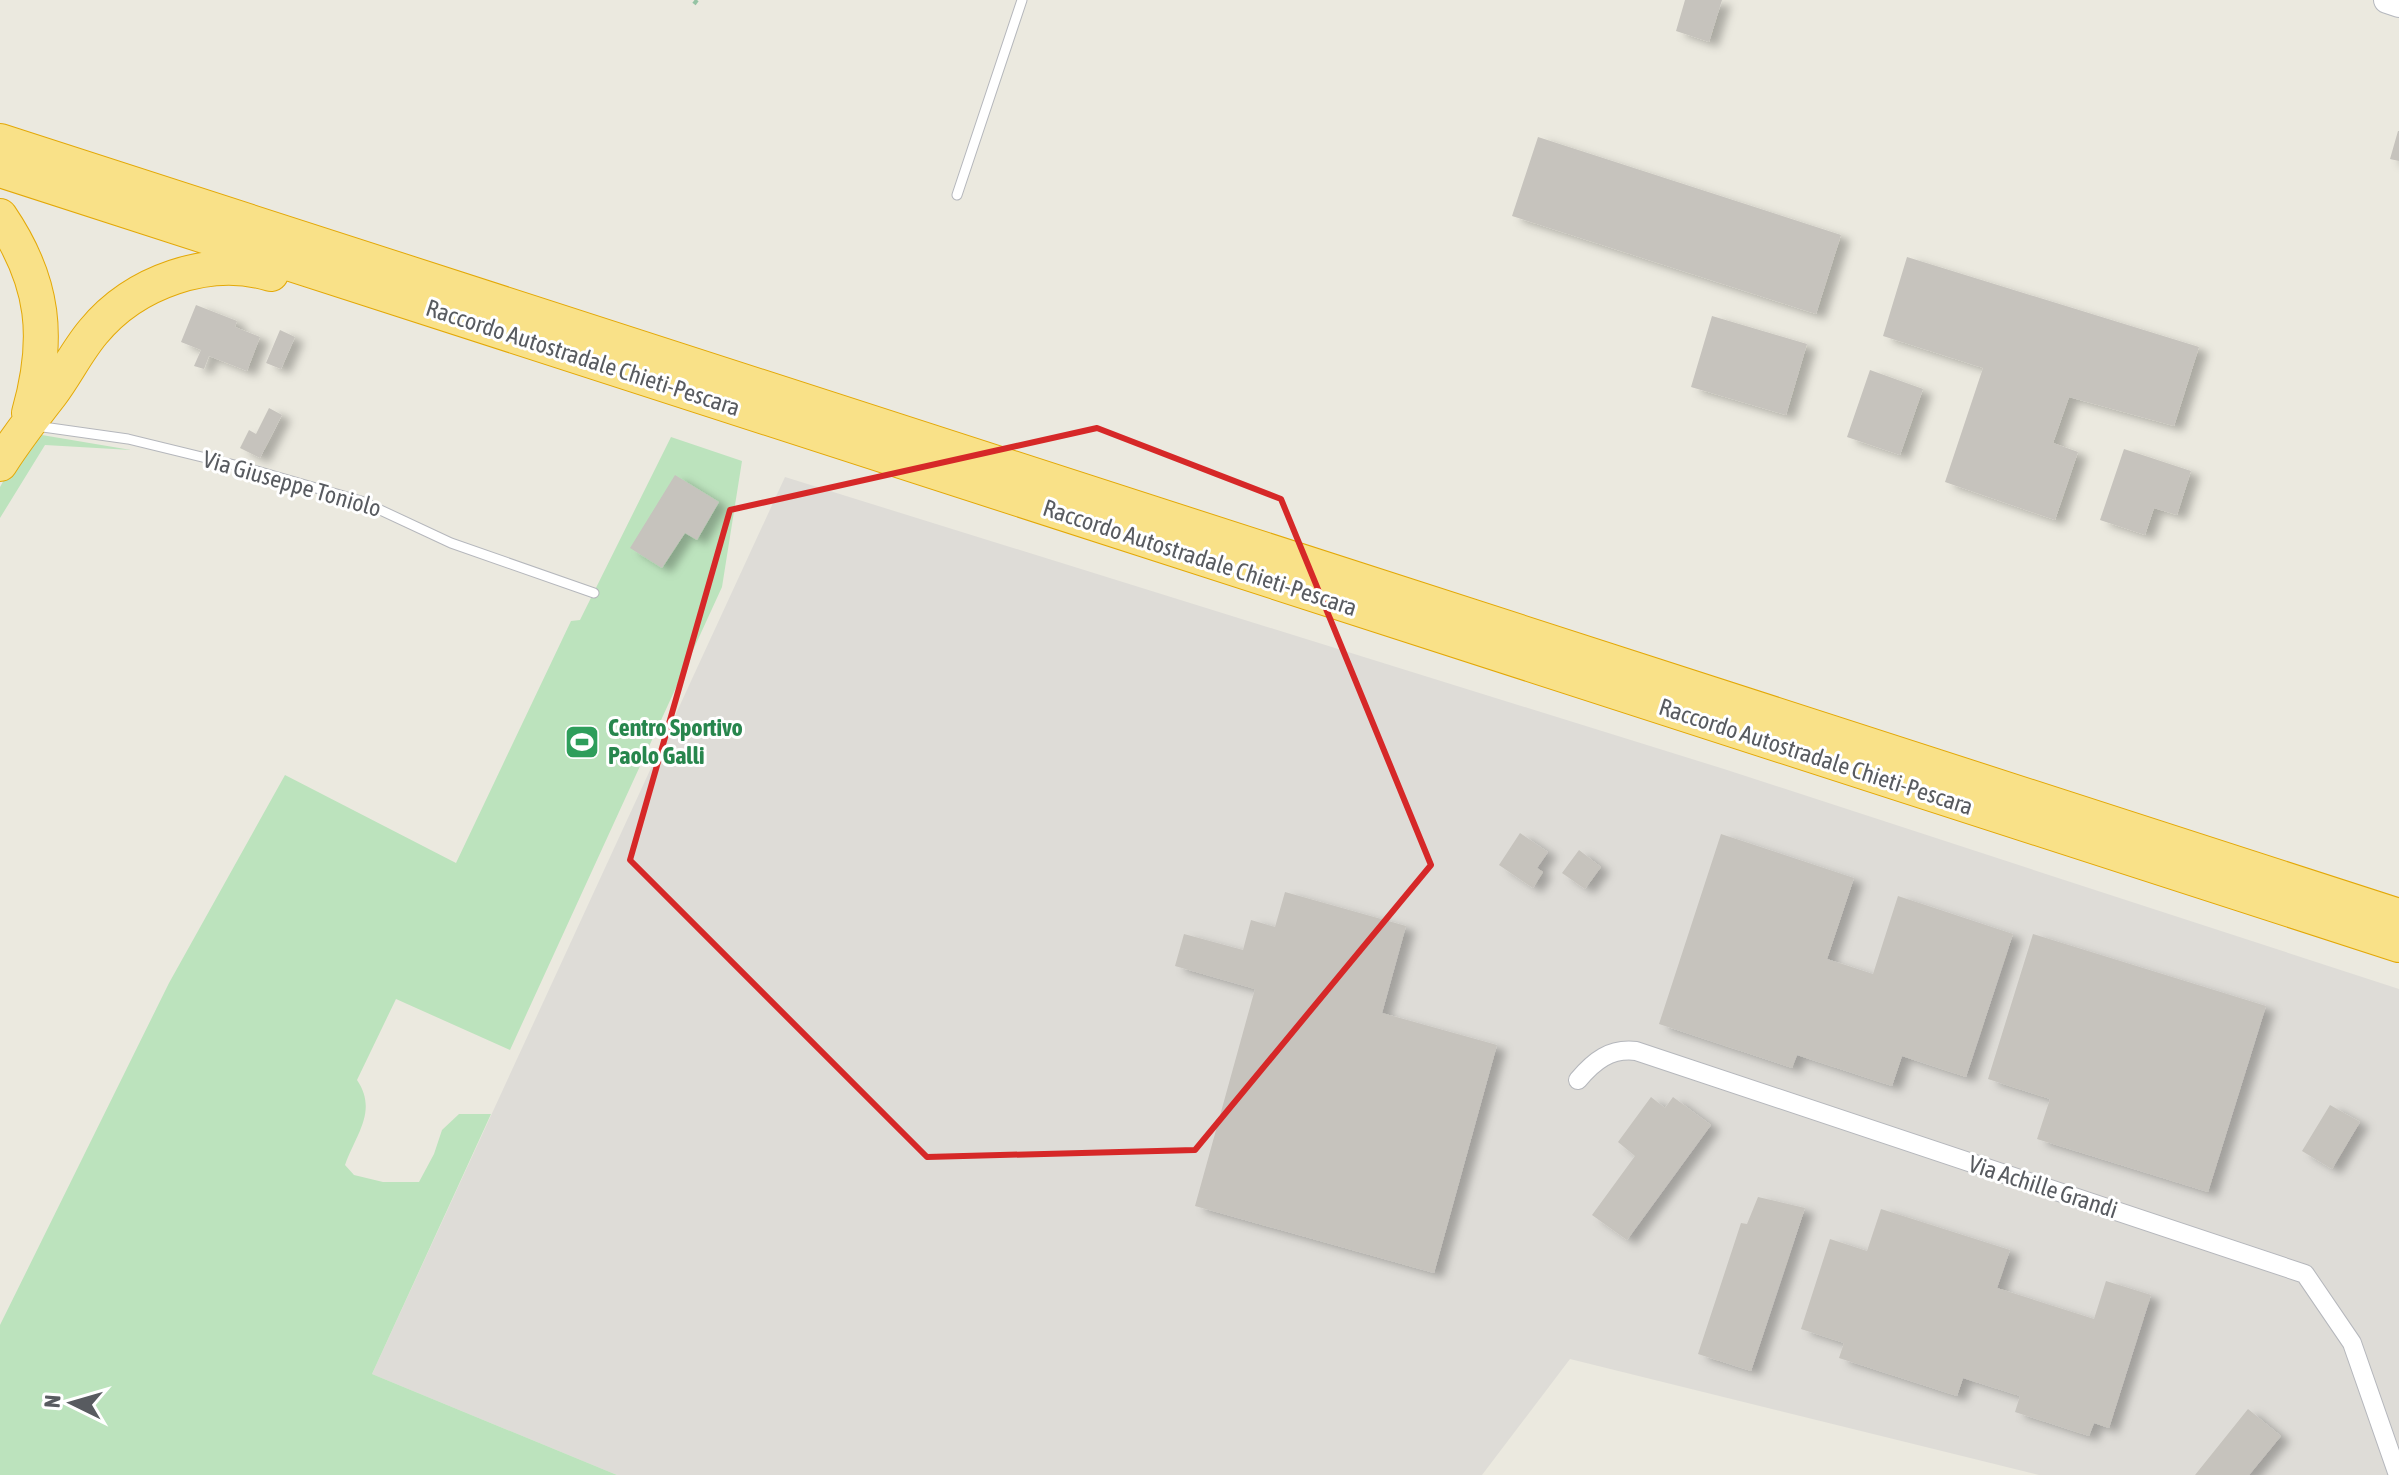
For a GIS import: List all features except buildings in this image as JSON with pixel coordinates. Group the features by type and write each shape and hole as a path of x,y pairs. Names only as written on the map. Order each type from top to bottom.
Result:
{"highway":[{"name":"Raccordo Autostradale Chieti-Pescara","path":"0,141 2399,916"},
{"name":"Raccordo Autostradale Chieti-Pescara","path":"0,170 2399,945"},
{"path":"0,216 17,243 41,316 42,352 26,424"},
{"path":"0,464 94,330 142,292 187,273 216,268 258,270 381,308 413,303"}],"street":[{"path":"2387,0 2399,4"},
{"name":"Via Achille Grandi","path":"1578,1080 1592,1064 1608,1054 1622,1050 1636,1051 2305,1274 2352,1343 2398,1475"}],"lane":[{"path":"957,195 1022,0"},
{"path":"0,236 30,275"},
{"name":"Via Giuseppe Toniolo","path":"26,424 128,439 243,467 361,501 451,543 594,593"}],"highlighted area":[{"path":"1097,428 1281,499 1431,865 1195,1150 927,1157 630,860 730,510"}],"shaded area":[{"path":"785,477 1724,769 2399,989 2399,1475 2039,1475 1570,1359 1482,1475 617,1475 372,1374"}],"green space":[{"path":"30,433 131,450 45,445 0,518 0,487"},
{"path":"671,437 742,461 722,587 510,1050 396,999 357,1080 366,1102 365,1112 345,1165 354,1175 383,1182 419,1182 442,1130 459,1114 491,1114 372,1374 617,1475 0,1475 0,1325 169,983 285,775 456,863 571,621 580,620"}],"place":[{"name":"Centro Sportivo Paolo Galli","path":"582,742"}]}
